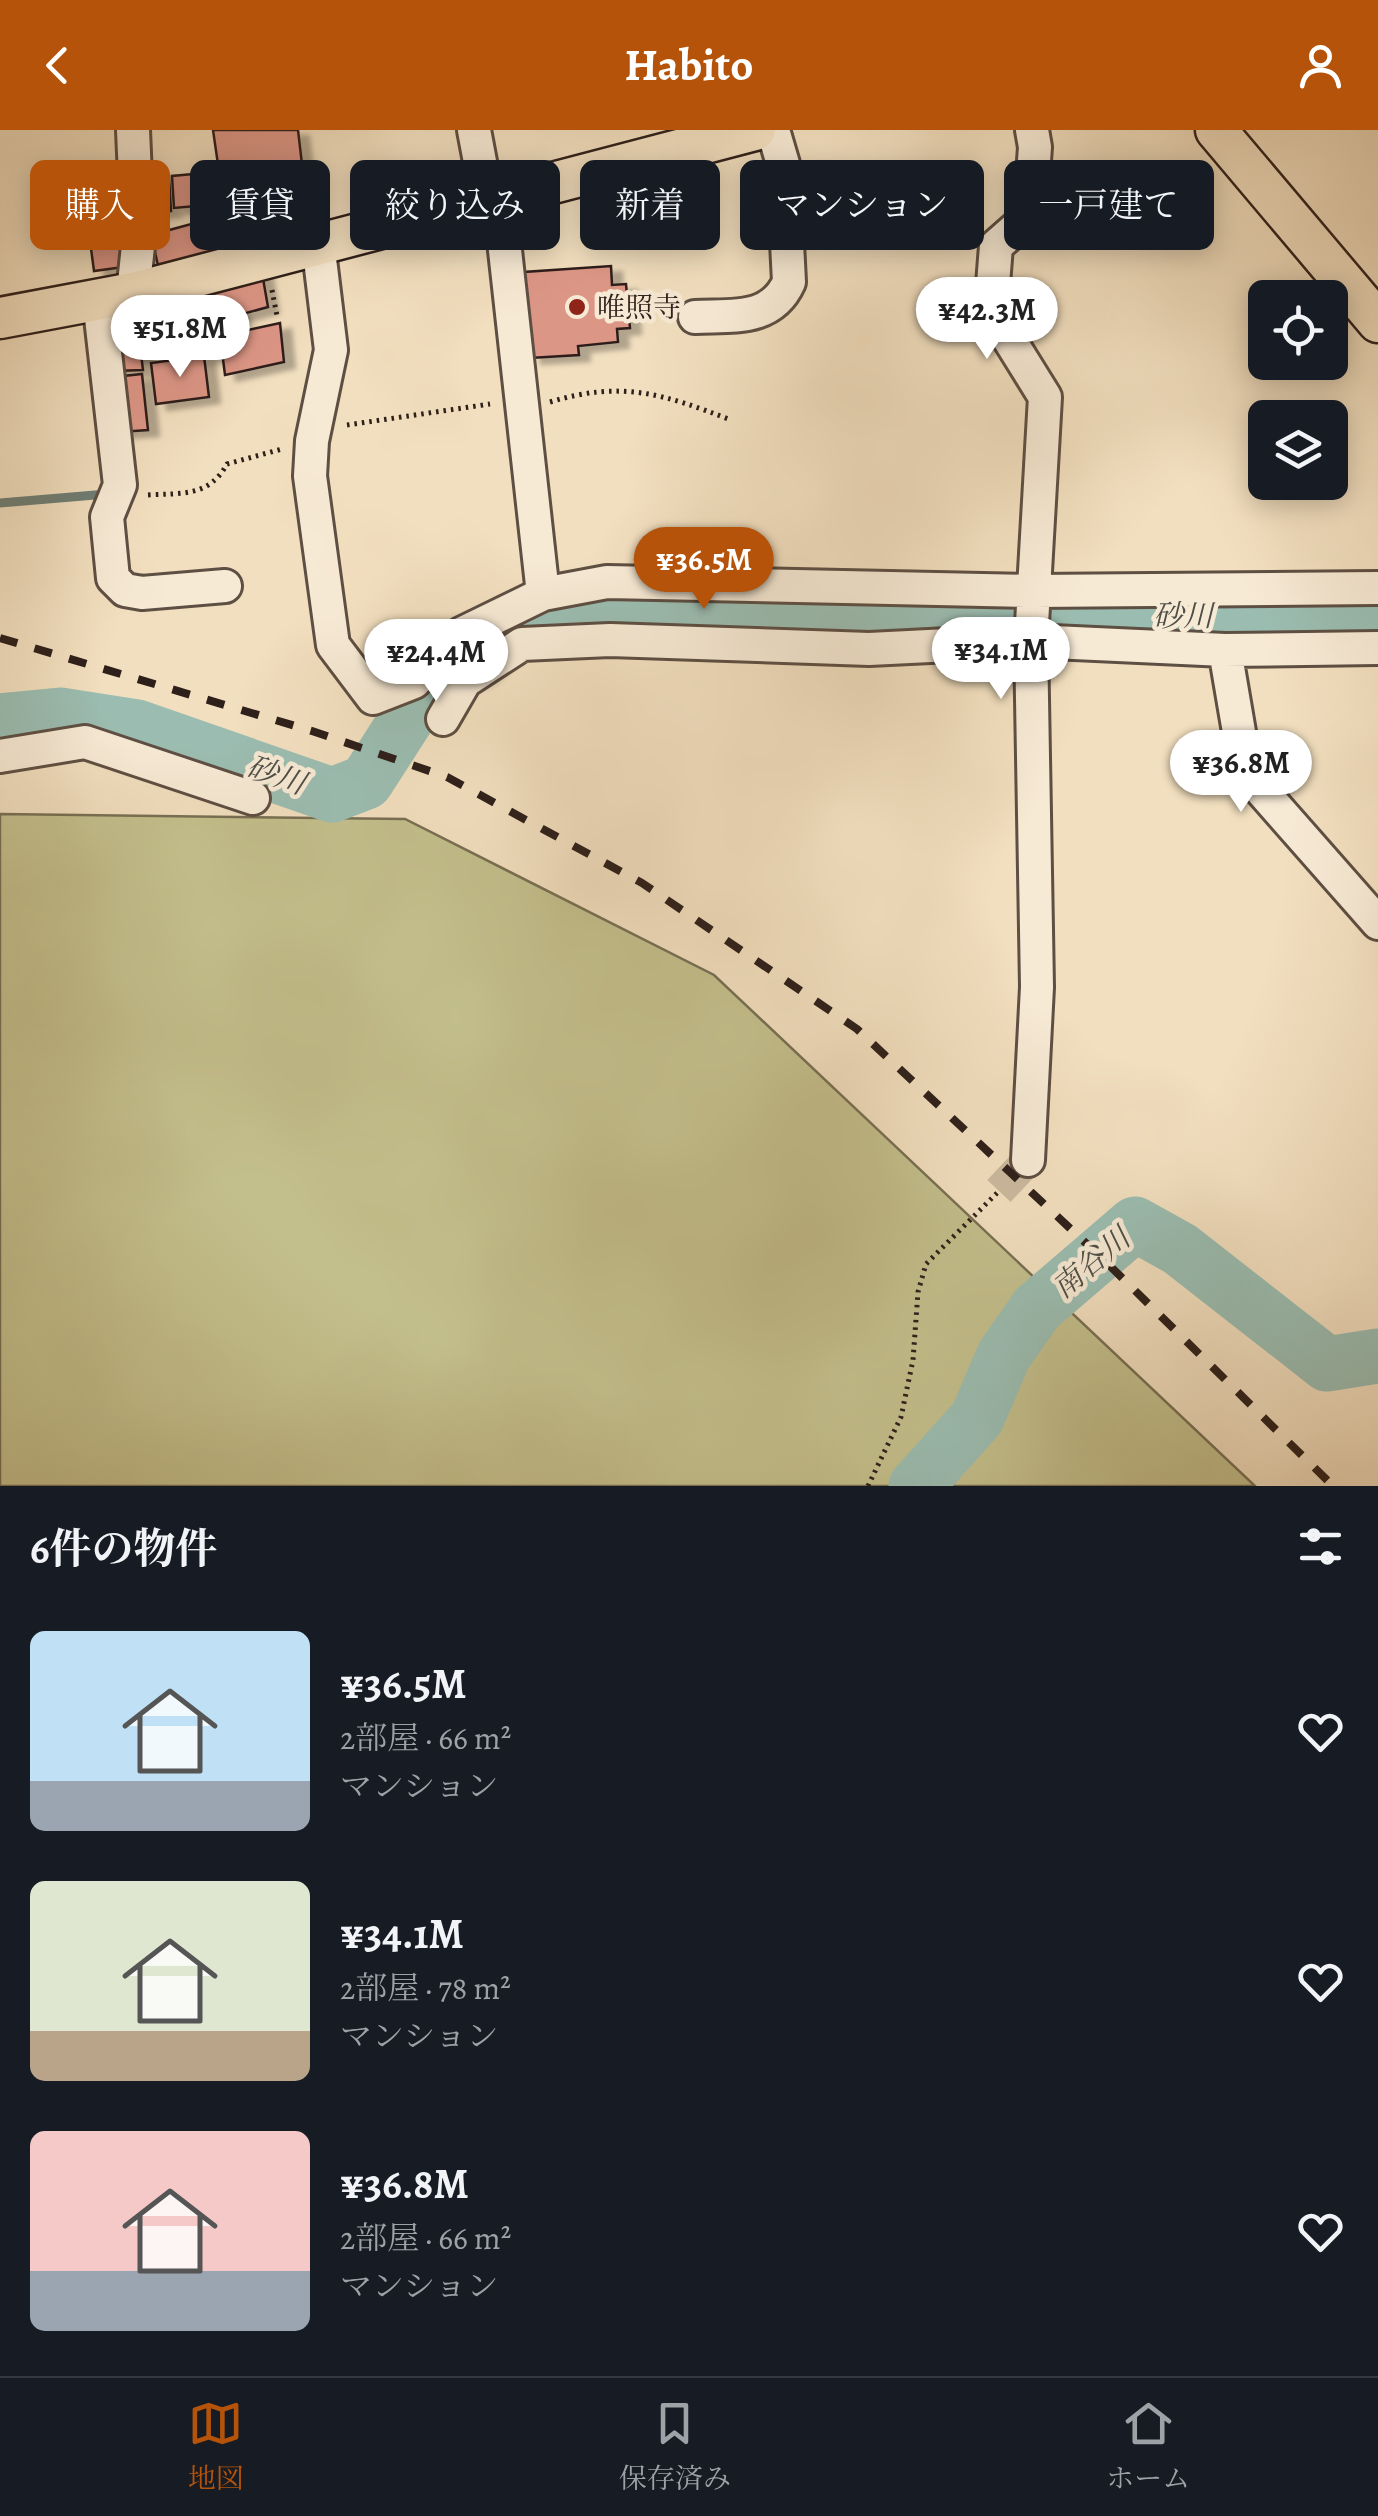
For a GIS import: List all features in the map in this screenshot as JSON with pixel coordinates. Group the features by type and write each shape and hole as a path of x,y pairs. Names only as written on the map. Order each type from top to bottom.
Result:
{"main road":[{"path":"560,180 755,130"},
{"path":"1216,130 1378,322"},
{"path":"0,318 116,297 295,250"}],"street":[{"path":"133,130 138,246 116,297 120,485 107,517 118,586 155,594 225,586"},
{"path":"474,130 483,160"},
{"path":"695,318 754,314 782,299 789,282 783,164 774,130"},
{"path":"1028,1160 1037,987 1033,616 1045,396 991,310 996,246 1030,216 1036,147 1032,130"},
{"path":"319,250 331,350 310,476 333,645 373,698 414,682 461,634 543,594 607,582 1033,616 1225,650 1378,648"},
{"path":"500,250 543,594"},
{"path":"444,718 465,682 522,644 610,640 869,649 1033,616 1378,588"},
{"path":"1225,650 1246,773 1378,923"},
{"path":"0,756 85,742 254,798"}],"path":[{"path":"115,498 202,492 218,481 227,464 314,436 603,390 640,390 731,420"},
{"path":"868,1486 902,1417 914,1360 918,1292 926,1264 999,1191"}],"shaded area":[{"path":"0,814 405,819 714,975 1255,1486 0,1486"}],"building":[{"path":"213,130 298,130 301,160 217,160"},
{"path":"190,174 190,207 174,208 172,176"},
{"path":"190,224 190,250 223,250 224,256 160,274 154,250 170,250 170,230"},
{"path":"91,250 129,250 131,266 94,271"},
{"name":"唯照寺","path":"611,266 612,285 626,284 630,328 617,329 618,342 578,346 579,355 530,358 524,272"},
{"path":"261,267 268,307 217,321 211,282"},
{"path":"151,294 187,295 186,347 149,346"},
{"path":"136,313 143,370 114,371 106,318"},
{"path":"280,323 284,362 225,375 220,336"},
{"path":"204,356 209,397 156,404 151,363"},
{"path":"142,374 148,430 120,432 114,377"}],"waterway":[{"path":"0,503 107,494"},
{"name":"砂川","path":"0,721 60,715 137,727 332,795 366,782 436,673 460,650 514,621 567,612 1378,618"},
{"name":"南谷川","path":"916,1486 977,1418 1004,1355 1037,1308 1135,1224 1180,1249 1327,1364 1378,1356"}],"tunnel":[{"path":"999,1191 1028,1160"}],"railway":[{"path":"0,638 312,731 447,777 642,883 857,1029 1106,1262 1333,1486"}],"place":[{"name":"唯照寺","path":"577,307"}]}
